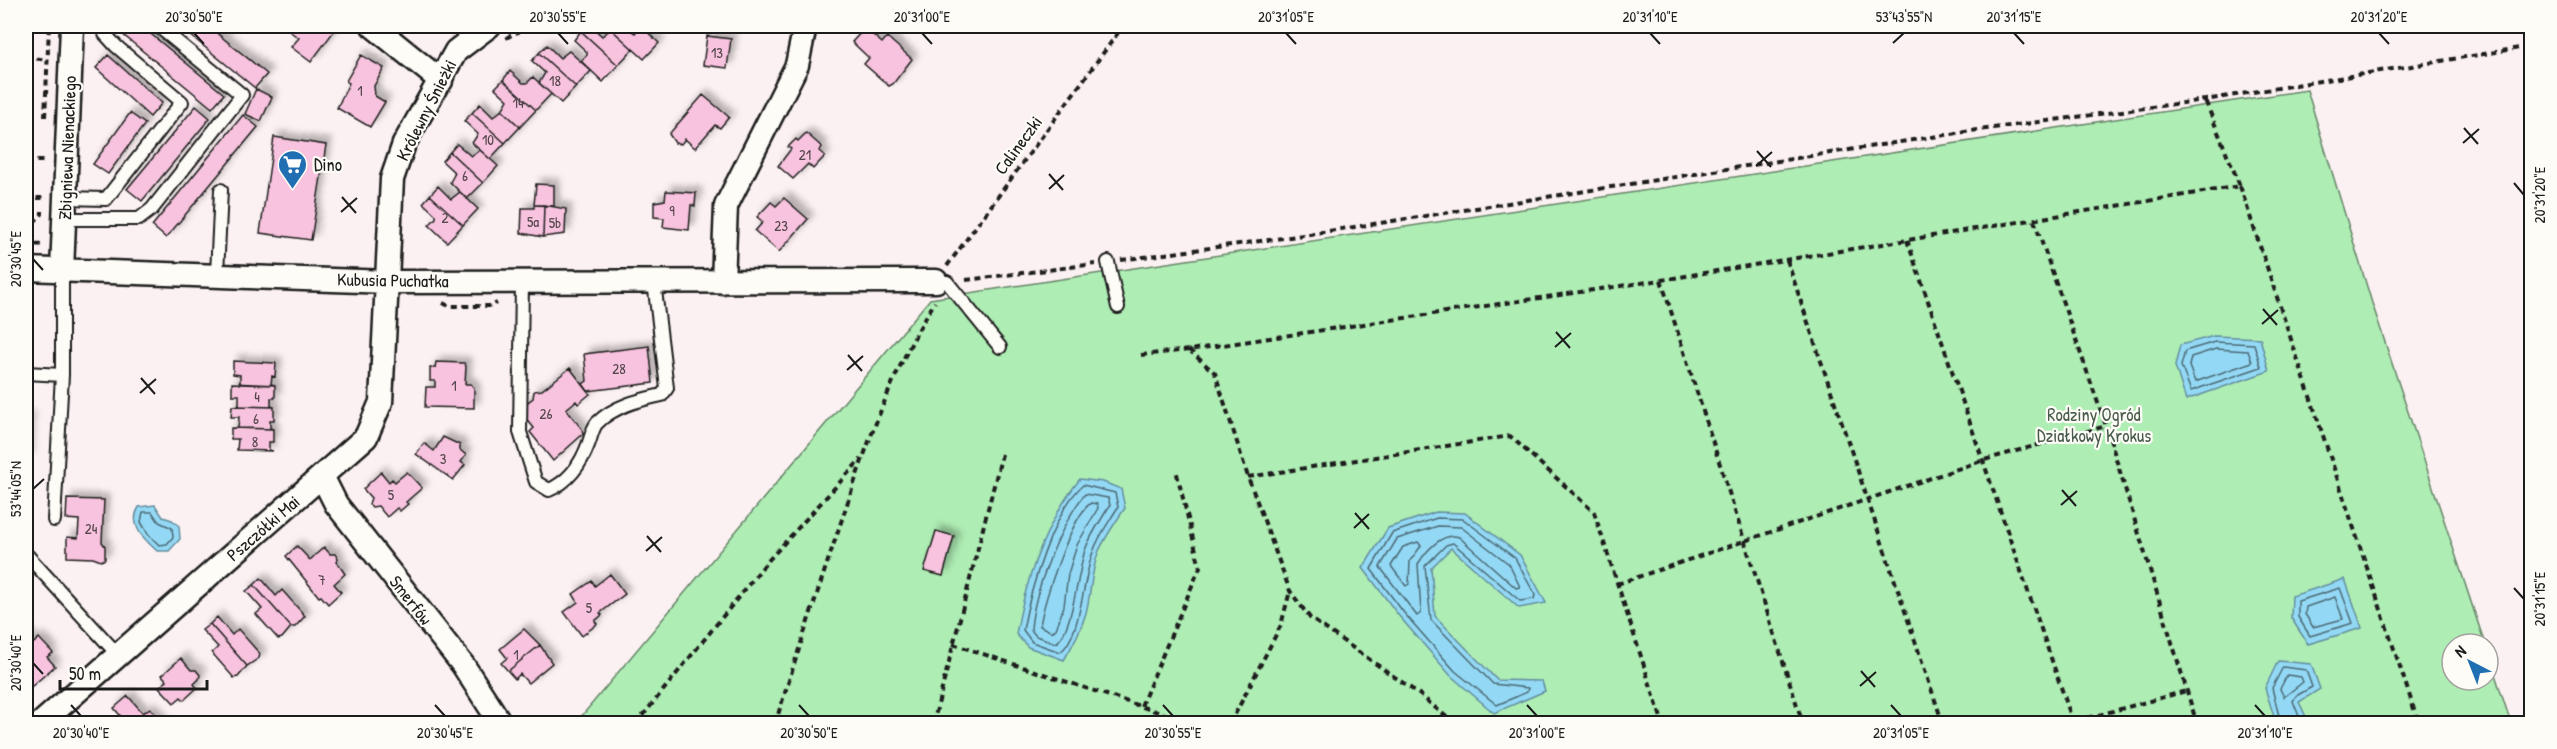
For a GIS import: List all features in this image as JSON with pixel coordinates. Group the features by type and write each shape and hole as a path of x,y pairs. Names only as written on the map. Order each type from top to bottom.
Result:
{"street":[{"name":"Zbigniewa Nienackiego","path":"62,271 72,26"},
{"name":"Królewny Śnieżki","path":"373,26 441,81"},
{"path":"723,282 726,206 797,65 805,26"},
{"name":"Królewny Śnieżki","path":"388,282 392,179 404,144 456,51 495,33"},
{"name":"Kubusia Puchatka","path":"26,269 217,274 388,282 941,282"},
{"name":"Pszczółki Mai","path":"40,723 366,437 381,402 388,282"},
{"name":"Smerfów","path":"322,476 336,504 463,665 501,723"}],"lane":[{"path":"65,208 106,199 182,102 116,46 105,34 105,26"},
{"path":"65,208 139,219 152,209 242,95 158,26"},
{"path":"217,274 221,190"},
{"path":"1108,262 1118,307"},
{"path":"54,520 62,375 62,271"},
{"path":"522,281 520,432 536,482 549,490 560,486 574,471 588,447 595,425 612,412 641,400 662,395 668,388 654,282"},
{"path":"941,282 1000,347"},
{"path":"26,373 62,375"},
{"path":"26,554 118,656"}],"path":[{"path":"45,127 49,26"},
{"path":"495,33 528,26"},
{"name":"Calineczki","path":"774,723 862,457 892,381 941,282 1123,26"},
{"path":"941,282 1290,237 1971,131 2205,100 2532,46"},
{"path":"26,57 47,60"},
{"path":"2205,100 2240,186 2419,723"},
{"path":"44,150 44,170"},
{"path":"26,160 44,161"},
{"path":"1141,355 1189,350 1661,280 2240,186"},
{"path":"26,230 42,214 43,189"},
{"path":"26,198 43,198"},
{"path":"2034,220 2106,426 2197,723"},
{"path":"26,239 33,244 63,245"},
{"path":"1908,240 2072,723 2186,691"},
{"path":"1787,260 1943,723"},
{"path":"1661,280 1803,723"},
{"path":"1189,350 1215,373 1248,477 1290,591 1310,618 1419,694 1455,723"},
{"path":"1617,584 1984,460 2106,426"},
{"path":"1248,477 1510,436 1594,512 1663,723"},
{"path":"933,723 1002,454"},
{"path":"636,723 766,563 862,457"},
{"path":"1141,706 1200,567 1176,470"},
{"path":"1230,723 1281,625 1290,591"},
{"path":"953,644 1194,723"}],"green space":[{"name":"Rodziny Ogród Działkowy Krokus","path":"2307,90 2372,303 2481,632 2440,632 2440,692 2500,692 2500,690 2511,723 575,724 930,299"}],"water":[{"path":"2214,336 2260,338 2269,371 2186,400 2175,366 2180,345"},
{"path":"1080,479 1103,482 1121,489 1125,508 1098,553 1086,613 1064,660 1028,647 1016,634 1025,593 1039,552 1057,514"},
{"path":"155,505 163,517 179,526 180,539 169,551 157,551 136,526 135,520 139,507"},
{"path":"1436,512 1465,513 1520,555 1546,603 1519,608 1451,548 1431,568 1435,616 1497,680 1542,681 1545,691 1494,713 1451,676 1399,616 1363,568 1388,528"},
{"path":"2345,579 2362,628 2308,644 2291,618 2292,596"},
{"path":"2278,661 2311,664 2320,689 2299,702 2309,723 2276,723 2265,688"}],"building":[{"path":"130,26 141,26 224,94 212,108 122,34"},
{"path":"179,26 208,26 267,74 255,88"},
{"path":"294,26 327,26 334,31 311,62 291,47 299,38 289,31"},
{"path":"591,26 602,36 611,29 633,49 618,65 581,31"},
{"path":"614,26 624,26 635,33 641,26 659,43 644,59 611,29"},
{"path":"865,28 882,43 887,37 912,59 889,86 864,64 869,58 852,42"},
{"path":"581,31 618,65 603,82 581,61 587,52 574,40"},
{"path":"707,36 731,39 727,68 703,65"},
{"path":"547,45 560,58 569,51 591,71 576,87 539,53"},
{"path":"539,53 576,87 561,103 539,83 545,73 532,61"},
{"path":"108,55 162,103 150,117 96,68"},
{"path":"361,55 384,68 374,86 375,96 385,102 370,127 337,108 349,83 346,81"},
{"path":"510,71 523,83 527,83 533,77 551,94 536,110 503,80"},
{"path":"503,80 536,110 520,127 502,110 508,100 495,88"},
{"path":"256,89 272,97 261,121 245,114"},
{"path":"703,95 729,117 720,128 715,125 695,148 685,139 681,144 675,143 669,134"},
{"path":"480,104 493,117 502,110 520,127 505,143 472,113"},
{"path":"196,106 210,118 142,201 127,189"},
{"path":"130,113 145,124 108,174 93,164"},
{"path":"472,113 505,143 490,159 472,143 478,134 464,121"},
{"path":"243,115 258,127 166,238 152,226"},
{"path":"806,133 822,147 819,151 825,156 813,169 808,164 793,179 778,166 791,149 788,147"},
{"name":"Dino","path":"274,137 326,145 311,240 260,233"},
{"path":"457,144 471,156 480,150 498,166 483,183 450,152"},
{"path":"450,152 483,183 467,199 450,182 455,173 442,161"},
{"path":"536,184 554,185 554,206 534,205"},
{"path":"438,186 451,199 460,192 478,209 463,225 430,195"},
{"path":"666,191 696,193 695,206 691,205 689,230 663,227 664,218 654,217 654,202 665,200"},
{"path":"430,195 463,225 447,242 429,225 436,218 436,215 423,203"},
{"path":"784,198 808,219 779,252 755,231 763,222 757,217 771,202 776,206"},
{"path":"534,205 544,205 543,237 521,233 522,208 534,208"},
{"path":"544,205 566,209 565,234 543,237"},
{"path":"649,346 653,383 588,391 583,384 587,381 584,354"},
{"path":"233,361 276,363 275,377 272,376 271,384 275,385 240,384 240,375 233,374"},
{"path":"436,362 464,363 466,366 465,384 471,384 474,388 474,408 425,407 426,387 435,387 435,381 430,381 430,368 435,368"},
{"path":"570,368 590,394 578,404 576,401 566,409 582,429 583,434 553,461 530,432 534,428 523,415 524,405 533,398 534,391 542,390"},
{"path":"232,383 275,385 275,398 271,398 271,406 274,407 239,406 239,395 232,395"},
{"path":"232,406 274,407 274,420 270,420 270,428 273,429 238,428 239,417 231,417"},
{"path":"26,416 29,416 28,458 26,458"},
{"path":"231,428 273,429 273,442 269,442 269,450 273,451 237,450 238,439 231,439"},
{"path":"443,437 460,445 460,450 466,455 461,462 465,465 453,480 416,454 424,443 434,451"},
{"path":"381,472 389,482 392,479 395,482 407,472 422,488 406,502 408,504 400,511 397,508 387,517 378,506 372,507 369,504 371,498 363,489"},
{"path":"67,499 104,500 102,542 105,546 105,559 101,561 93,558 67,557 67,537 78,538 79,520 66,519"},
{"path":"936,531 954,536 943,576 924,571"},
{"path":"297,546 310,560 324,547 338,558 337,562 345,574 334,584 341,592 328,604 321,596 319,597 286,556"},
{"path":"610,574 625,594 600,613 602,615 595,621 597,624 582,636 564,612 578,602 573,594 592,581 595,586"},
{"path":"261,578 276,596 282,590 305,616 295,627 291,627 254,585"},
{"path":"254,585 291,627 282,638 278,639 256,614 262,609 246,591"},
{"path":"217,617 232,635 238,629 260,654 259,658 247,666 210,624"},
{"path":"210,624 247,666 238,677 234,678 212,653 218,647 202,630"},
{"path":"524,629 540,645 508,671 501,663 507,658 500,649"},
{"path":"26,634 34,643 39,638 53,653 47,657 55,666 31,687 26,681"},
{"path":"540,645 552,663 528,683 520,674 515,679 508,671"},
{"path":"181,658 191,670 196,670 200,675 194,684 197,688 184,700 181,697 174,703 159,687 167,681 162,675"},
{"path":"128,696 143,713 150,708 164,724 127,724 114,708"}],"place":[{"name":"Dino","path":"293,190"}]}
